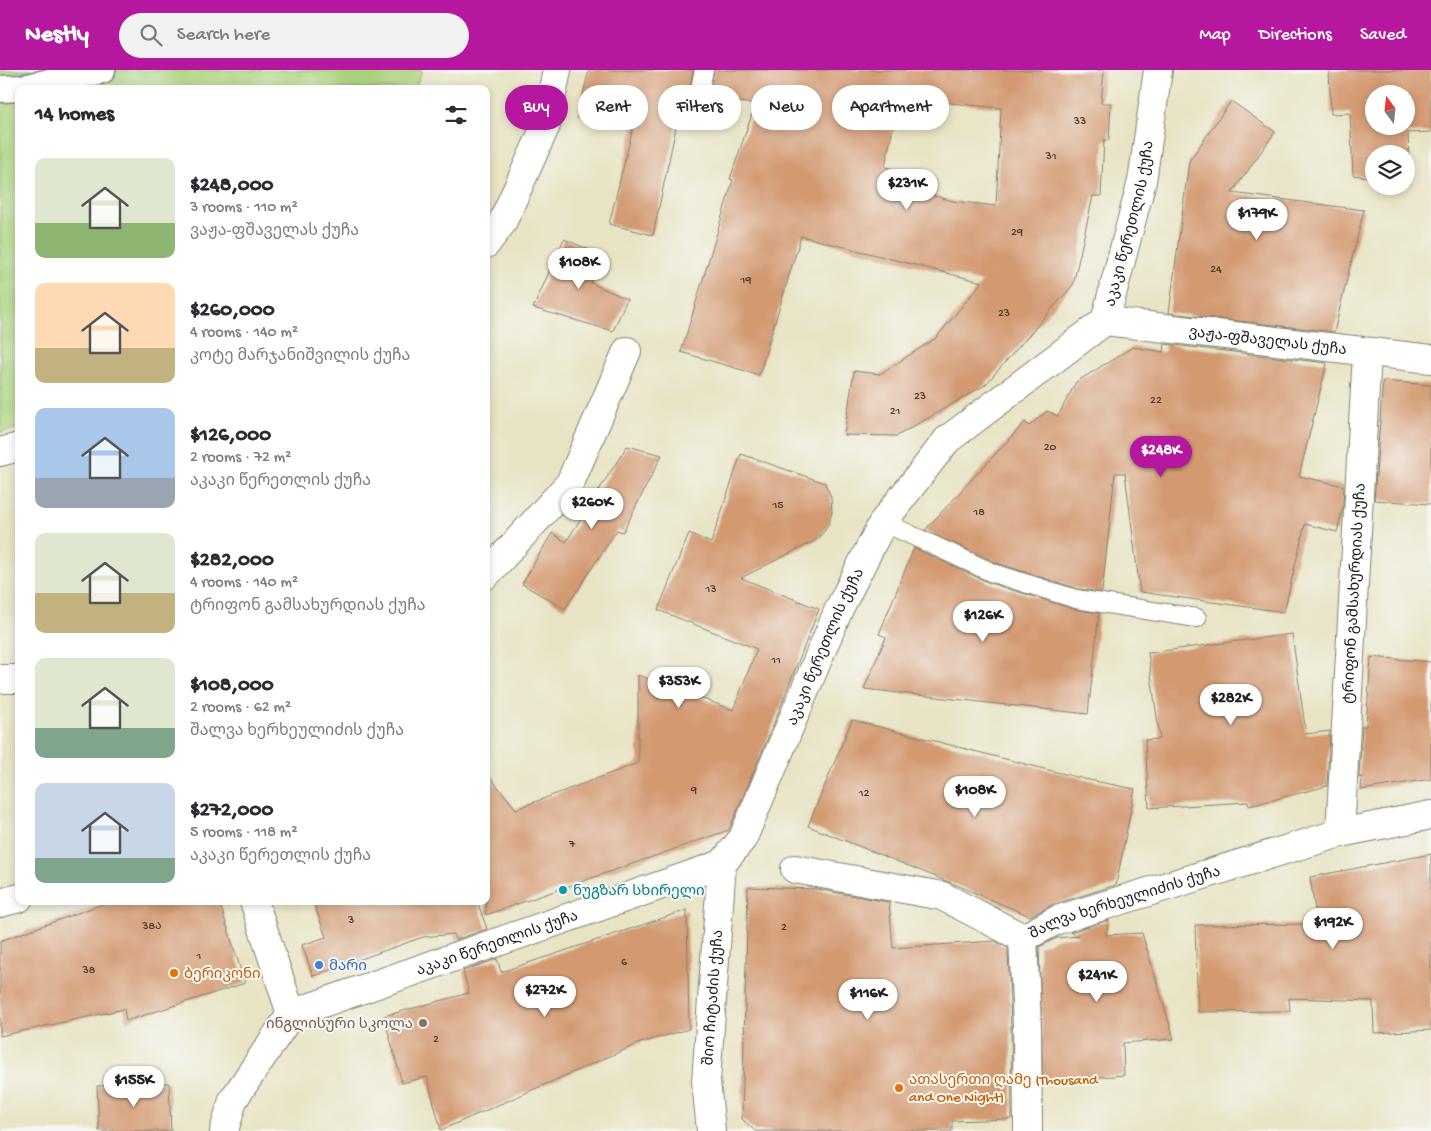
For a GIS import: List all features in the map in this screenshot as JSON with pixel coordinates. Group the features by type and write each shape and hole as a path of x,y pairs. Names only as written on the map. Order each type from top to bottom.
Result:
{"street":[{"path":"37,85 102,70"},
{"path":"490,239 502,223 546,126 557,70"},
{"name":"აკაკი წერეთლის ქუჩა","path":"291,1014 722,864 743,838 839,609 883,522 946,440 1105,321 1142,181 1158,70"},
{"path":"0,89 15,88"},
{"name":"ვაჟა-ფშაველას ქუჩა","path":"1105,321 1431,359"},
{"path":"490,571 570,483 627,351"},
{"name":"ტრიფონ გამსახურდიას ქუჩა","path":"1340,833 1367,353"},
{"path":"0,452 15,448"},
{"path":"0,679 15,679"},
{"name":"შალვა ხერხეულიძის ქუჩა","path":"795,869 942,896 1023,938 1057,920 1340,833 1431,815"},
{"name":"შიო ჩიტაძის ქუჩა","path":"711,1131 706,1081 722,864"},
{"path":"0,903 15,899"},
{"path":"224,1131 233,1100 291,1014 255,905"},
{"path":"1023,938 1027,1027 1028,1131"}],"lane":[{"path":"701,85 704,70"},
{"path":"883,522 993,573 1076,599 1197,618"}],"green space":[{"path":"0,70 422,70 416,85 15,85 15,429 0,433"}],"building":[{"path":"589,70 693,70 690,85 658,85 658,130 675,130 653,235 609,224 632,130 648,130 648,85 585,85"},
{"path":"714,70 1104,70 1101,103 1111,103 1109,140 1104,140 1101,196 1093,196 1073,285 985,385 897,436 844,435 854,371 880,374 936,338 982,282 801,236 759,375 681,352 733,180 730,179 751,117 751,130 822,130 822,85 751,85 751,104 741,102 741,85 711,85","holes":["832,85 949,85 949,103 1001,108 996,206 953,201 909,189 913,174 885,167 893,130 832,130"]},
{"path":"1329,70 1431,70 1431,132 1415,133 1415,85 1365,85 1365,135 1408,135 1408,145 1365,145 1365,177 1353,175 1350,113 1331,114"},
{"path":"1231,101 1275,132 1232,193 1364,210 1334,332 1169,313 1189,161"},
{"path":"564,239 602,255 591,283 627,299 613,331 533,308"},
{"path":"1165,344 1327,363 1299,476 1344,486 1343,507 1337,532 1305,524 1284,612 1140,592 1125,473 1115,473 1102,592 1078,589 997,563 925,530 1025,422 1029,426 1047,411 1058,416 1076,382 1133,347 1164,352"},
{"path":"1383,381 1431,385 1431,504 1374,500"},
{"path":"627,446 662,455 623,532 617,530 565,609 522,584 552,533 566,542"},
{"path":"741,454 825,483 831,497 832,512 828,526 818,539 741,578 819,609 729,830 486,915 486,905 490,905 490,777 516,809 638,763 638,675 733,710 757,649 658,610 689,533 711,543"},
{"path":"914,548 990,583 1073,609 1099,613 1088,714 864,689 886,637 879,634"},
{"path":"1292,634 1306,734 1330,731 1327,786 1249,806 1248,802 1149,808 1145,740 1160,739 1148,653"},
{"path":"1371,657 1431,662 1431,779 1361,790 1362,777 1359,778 1362,726 1366,726"},
{"path":"852,720 1084,779 1135,789 1116,885 1052,905 1030,916 808,826"},
{"path":"1431,854 1431,1030 1374,1033 1373,1001 1289,998 1290,1011 1198,1012 1195,925 1317,924 1310,877"},
{"path":"748,887 816,889 889,902 893,948 995,941 1008,948 1012,1119 952,1121 952,1131 755,1131 742,1119"},
{"path":"100,905 220,905 245,983 126,1021 124,1009 0,1036 0,941"},
{"path":"314,905 478,905 487,929 455,940 454,934 423,937 313,976 302,945 326,937"},
{"path":"687,910 689,1029 640,1043 441,1130 427,1077 402,1083 384,1016 469,993 463,971 497,959 501,972"},
{"path":"1109,920 1106,935 1142,933 1174,1039 1123,1043 1124,1075 1043,1082 1039,947 1057,938 1079,936 1070,932"},
{"path":"169,1083 171,1131 99,1131 97,1086"}],"place":[{"name":"ნუგზარ სხირელი","path":"563,890"},
{"name":"მარი","path":"319,965"},
{"name":"ბერიკონი","path":"174,973"},
{"name":"ინგლისური სკოლა","path":"423,1023"},
{"name":"ათასერთი ღამე (Thousand and One Night)","path":"899,1088"}]}
